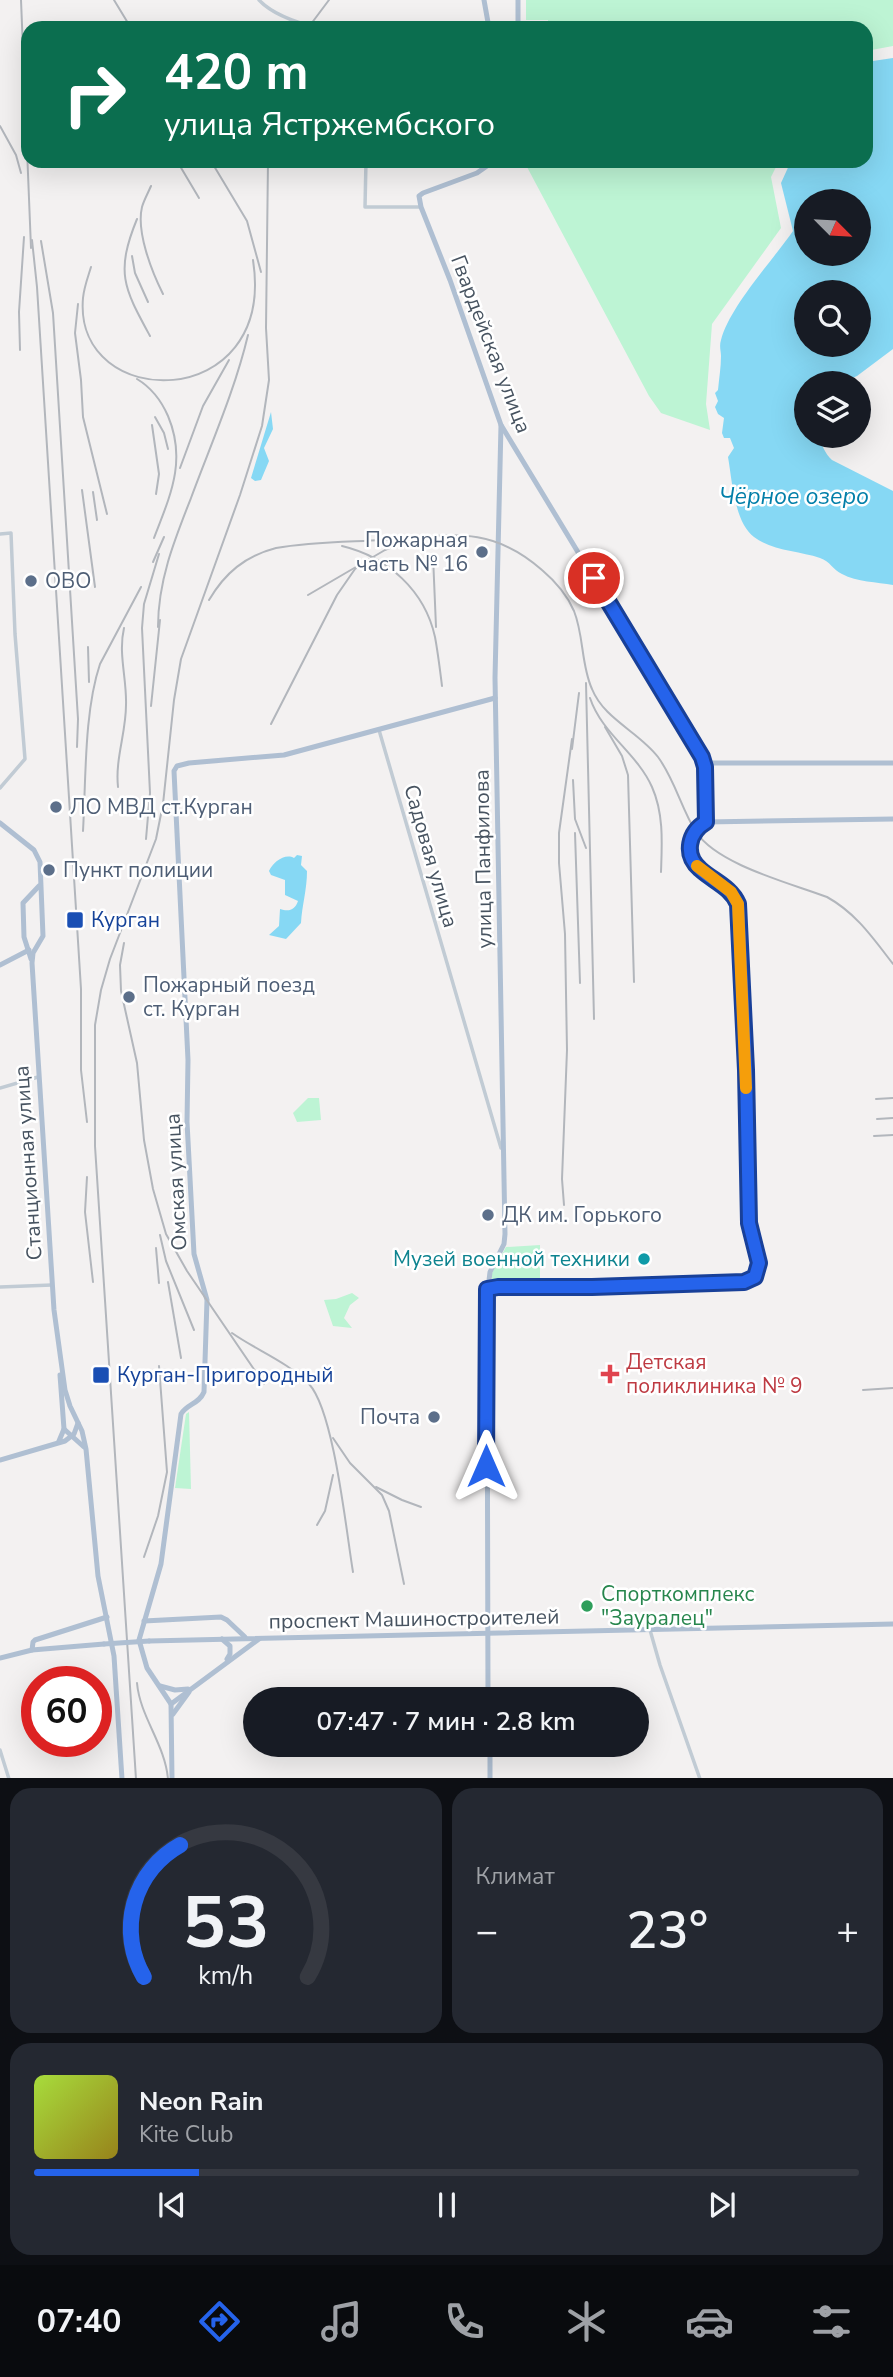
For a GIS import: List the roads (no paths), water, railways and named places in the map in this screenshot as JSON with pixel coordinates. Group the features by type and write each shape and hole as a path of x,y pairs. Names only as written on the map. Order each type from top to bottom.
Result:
{"main road":[{"path":"484,0 488,21"},
{"path":"518,0 518,21"},
{"path":"421,206 419,196 423,192 485,168"},
{"name":"Гвардейская улица","path":"421,206 501,425 702,757 705,767 706,822"},
{"name":"улица Панфилова","path":"488,1687 487,1289 489,1272 505,1240 495,698 501,425"},
{"path":"379,730 495,698"},
{"name":"Омская улица","path":"172,1778 171,1704 147,1668 139,1635 161,1564 181,1414 199,1401 204,1392 207,1300 194,1254 187,1122 188,1060 173,775 175,768 189,764 273,758 379,730"},
{"path":"702,757 723,763"},
{"path":"705,767 723,763 893,763"},
{"path":"487,1289 744,1282 755,1277 759,1263 749,1223 739,909 731,892 701,870 693,858 690,849 691,837 697,828 706,822 893,819"},
{"path":"0,823 37,854 41,879 42,940"},
{"path":"23,903 37,890 41,879"},
{"path":"23,903 36,899 41,904"},
{"name":"Станционная улица","path":"23,903 24,937 32,963"},
{"path":"15,957 24,937 28,942 42,940"},
{"path":"0,965 28,951 42,940"},
{"name":"Станционная улица","path":"42,940 33,953 32,963 52,1285 64,1429"},
{"path":"15,957 27,957 32,963"},
{"name":"Станционная улица","path":"60,1360 65,1390 86,1449 98,1576 111,1637 122,1778"},
{"path":"63,1415 67,1412 75,1415"},
{"path":"0,1460 72,1437 78,1423"},
{"path":"57,1443 64,1429 86,1449"},
{"path":"32,1650 33,1642 44,1636 107,1617"},
{"path":"144,1621 221,1617 246,1638"},
{"path":"222,1665 231,1649 222,1639 230,1630 229,1622"},
{"name":"проспект Машиностроителей","path":"0,1658 32,1650 149,1641 893,1624"},
{"path":"171,1704 261,1638"},
{"path":"159,1685 175,1690 191,1689"},
{"path":"173,1714 191,1689"},
{"path":"490,1757 490,1778"}],"street":[{"path":"259,0 264,6 298,21"},
{"path":"366,168 365,206 421,206"},
{"path":"0,534 11,533 15,634 25,759 0,788"},
{"name":"Садовая улица","path":"379,730 502,1152"},
{"path":"0,1088 39,1077"},
{"path":"0,1287 52,1285"},
{"path":"650,1630 700,1778"},
{"path":"0,1750 9,1778"}],"water":[{"name":"Чёрное озеро","path":"893,58 893,349 864,371 794,371 794,448 824,448 832,460 893,491 893,585 848,577 823,559 761,542 747,530 738,511 728,457 734,448 730,438 724,438 724,418 718,414 715,407 718,401 715,393 718,390 720,373 720,342 742,298 793,231 781,183 788,168 873,168 873,61"},
{"path":"271,412 273,429 264,448 269,461 261,480 255,481 251,478"},
{"path":"297,855 302,856 301,865 307,871 301,923 286,939 269,935 279,926 280,909 291,909 298,901 285,895 285,880 271,875 269,871 280,859 294,858"}],"railway":[{"path":"21,0 22,21"},
{"path":"114,0 127,21"},
{"path":"313,21 329,0"},
{"path":"0,126 16,155 21,173"},
{"path":"28,168 31,248"},
{"path":"181,168 199,198"},
{"path":"215,168 247,221 261,272"},
{"path":"136,1778 95,1146 95,1025 110,959 156,839 163,804 181,659 262,426 269,380 266,328 268,168"},
{"path":"151,186 142,207 141,228 150,263 163,294"},
{"path":"137,219 126,253 125,280 150,336"},
{"path":"20,350 19,312 24,237"},
{"path":"32,240 81,989 81,1070 87,1122"},
{"path":"41,241 53,313 78,719 77,747"},
{"path":"132,256 135,273 148,302"},
{"path":"91,267 83,298 88,336 109,362 139,377 173,380 207,370 235,347 252,311 253,260"},
{"path":"78,304 75,333 83,417 107,514"},
{"path":"158,627 161,593 168,561 230,397 248,335"},
{"path":"180,468 203,406 229,360"},
{"path":"137,379 152,390 162,405 174,432 176,448 174,478 154,538"},
{"path":"155,417 164,433 168,449"},
{"path":"152,425 159,474 156,494"},
{"path":"82,490 95,587"},
{"path":"93,492 97,520"},
{"path":"209,600 237,567 265,551 276,548 447,535 485,539 523,555 556,584 571,605 577,621 588,680 598,700 658,757 691,823 706,844 756,872 837,903 863,927 893,964"},
{"path":"153,562 164,537"},
{"path":"308,595 401,543"},
{"path":"342,546 375,558 402,578 413,591 430,620 442,686"},
{"path":"146,839 150,793 142,628 144,604 159,554"},
{"path":"433,556 436,627"},
{"path":"271,724 337,595 355,569 366,561"},
{"path":"83,831 87,746 95,683 100,664 141,587"},
{"path":"151,706 160,620"},
{"path":"118,787 126,705 122,647 124,628"},
{"path":"88,647 89,682"},
{"path":"586,683 594,1019"},
{"path":"572,749 579,693"},
{"path":"590,698 595,711 638,764 652,787 660,818 661,872"},
{"path":"605,727 622,756 628,775 634,982"},
{"path":"564,1205 562,1179 567,1050 565,934 559,833 572,739"},
{"path":"573,780 575,819 586,848"},
{"path":"575,833 580,983"},
{"path":"124,943 120,965 121,991 137,1063 144,1140 153,1189 166,1234 187,1271 264,1384"},
{"path":"876,1099 893,1098"},
{"path":"877,1119 893,1118"},
{"path":"874,1136 893,1135"},
{"path":"87,1177 85,1212 93,1282"},
{"path":"160,1235 166,1261 194,1330"},
{"path":"156,1248 159,1283"},
{"path":"168,1282 181,1358"},
{"path":"232,1333 301,1376 318,1398 332,1444 353,1572"},
{"path":"144,1557 158,1516 167,1472 159,1366"},
{"path":"863,1390 893,1388"},
{"path":"333,1438 350,1463 382,1495 389,1511 404,1584"},
{"path":"317,1525 325,1511 333,1475"},
{"path":"376,1487 421,1507"},
{"path":"137,1683 168,1778"}],"place":[{"name":"Пожарная часть № 16","path":"482,552"},
{"name":"OBO","path":"31,581"},
{"name":"ЛО МВД ст.Курган","path":"56,807"},
{"name":"Пункт полиции","path":"49,870"},
{"name":"Курган","path":"75,920"},
{"name":"Пожарный поезд ст. Курган","path":"129,997"},
{"name":"ДК им. Горького","path":"488,1215"},
{"name":"Музей военной техники","path":"644,1259"},
{"name":"Детская поликлиника № 9","path":"610,1374"},
{"name":"Курган-Пригородный","path":"101,1375"},
{"name":"Почта","path":"434,1417"},
{"name":"Спорткомплекс \"Зауралец\"","path":"587,1606"}]}
